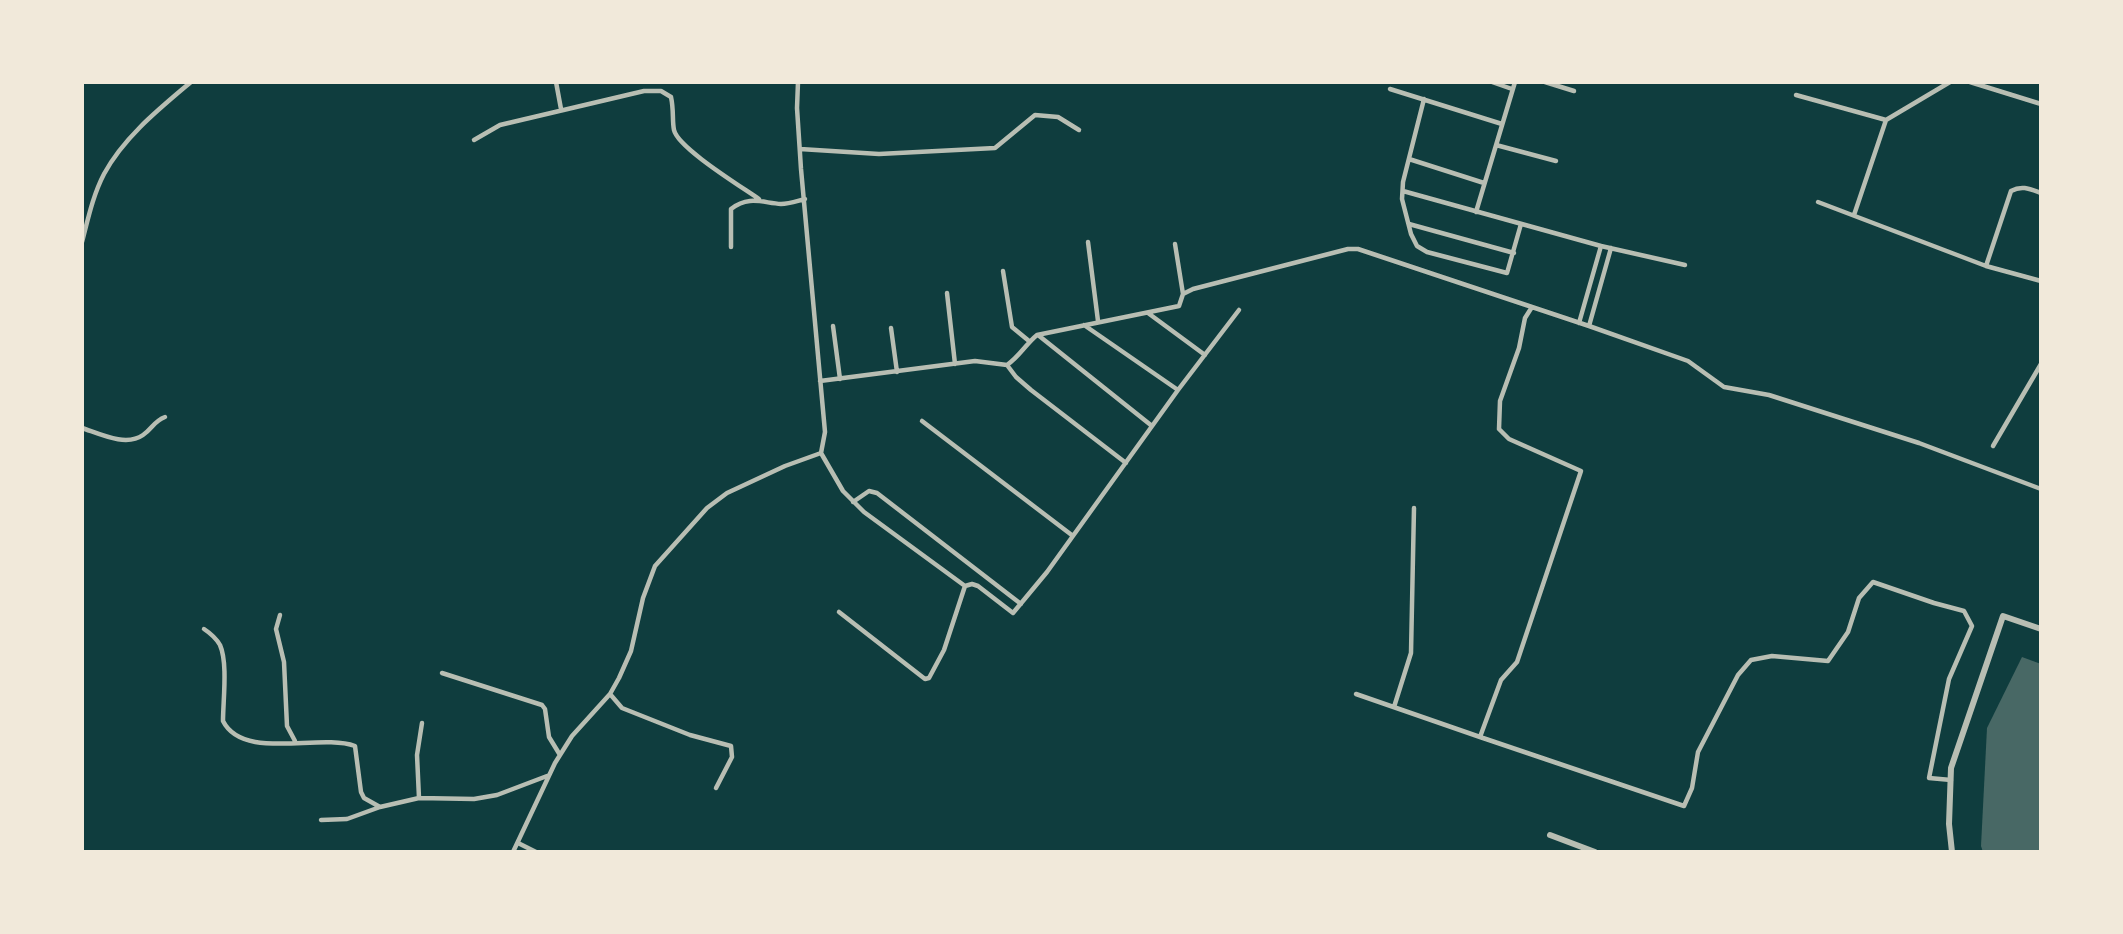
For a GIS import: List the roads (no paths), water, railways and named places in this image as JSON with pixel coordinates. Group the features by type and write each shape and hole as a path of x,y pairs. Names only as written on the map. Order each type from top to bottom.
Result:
{"street":[{"path":"82,242 92,204 104,175 118,152 143,125 191,82"},
{"path":"556,82 561,109"},
{"path":"798,82 800,149 825,432 821,453 843,491 853,502 965,586"},
{"path":"1492,82 1512,89"},
{"path":"1476,212 1515,82"},
{"path":"1545,82 1574,92"},
{"path":"1854,215 1886,120 1950,82"},
{"path":"1970,82 2041,104"},
{"path":"1390,89 1502,124"},
{"path":"474,140 500,125 561,109 645,90 661,91 671,97 675,111 674,130 678,139 694,154 759,199 784,204 804,199"},
{"path":"1797,95 1886,120"},
{"path":"1424,99 1403,191 1409,225 1417,246 1427,252 1507,273 1521,224"},
{"path":"800,149 879,154 995,148 1035,115 1058,117 1079,130"},
{"path":"1496,145 1556,161"},
{"path":"1409,159 1485,183"},
{"path":"1986,266 2011,191 2017,187 2041,193"},
{"path":"1403,191 1601,246 1685,265"},
{"path":"730,247 731,209 759,199"},
{"path":"1818,202 1986,266 2041,281"},
{"path":"1409,225 1514,253"},
{"path":"1088,242 1098,321"},
{"path":"820,382 975,361 1007,365 1016,359 1037,335 1180,306 1183,294 1175,244"},
{"path":"1579,323 1601,246"},
{"path":"1183,294 1193,289 1348,248 1358,249 1688,361 1724,387 1769,396 1919,443 2041,489"},
{"path":"1589,326 1611,248"},
{"path":"1003,271 1012,327 1029,341"},
{"path":"947,293 955,364"},
{"path":"1480,737 1501,680 1517,662 1581,471 1557,458 1509,439 1499,429 1500,401 1519,348 1525,318 1532,307"},
{"path":"965,586 978,586 1013,613 1047,572 1239,310"},
{"path":"1147,312 1205,355"},
{"path":"1084,324 1178,390"},
{"path":"833,326 840,379"},
{"path":"891,328 897,372"},
{"path":"1037,335 1153,426"},
{"path":"1993,446 2041,364"},
{"path":"1007,365 1031,390 1126,463"},
{"path":"82,428 108,437 133,441 147,433 155,421 165,417"},
{"path":"922,421 1073,536"},
{"path":"513,852 548,775 572,737 610,694 631,652 643,598 655,566 707,508 726,493 821,453"},
{"path":"853,502 869,491 877,493 1021,604"},
{"path":"1394,707 1411,653 1414,508"},
{"path":"1356,694 1684,806 1698,765 1698,751 1738,674 1751,660 1772,656 1828,661 1848,632 1859,598 1872,582 1964,611 1972,626 1949,679 1928,778 1951,780"},
{"path":"839,612 925,679 932,674 944,650 965,586"},
{"path":"280,615 276,629 284,662 287,726 296,742"},
{"path":"1952,852 1949,824 1955,757 2003,616 2041,629"},
{"path":"204,629 214,636 223,657 223,721 227,729 247,740 270,744 339,742 355,746 361,792 380,807"},
{"path":"442,673 542,705 550,737 560,755"},
{"path":"610,694 622,708 690,735 731,746 732,757 716,788"},
{"path":"419,798 417,755 422,723"},
{"path":"321,820 347,819 380,807 419,798 474,799 497,795 548,775"},
{"path":"1549,835 1595,852"},
{"path":"518,843 536,852"}]}
